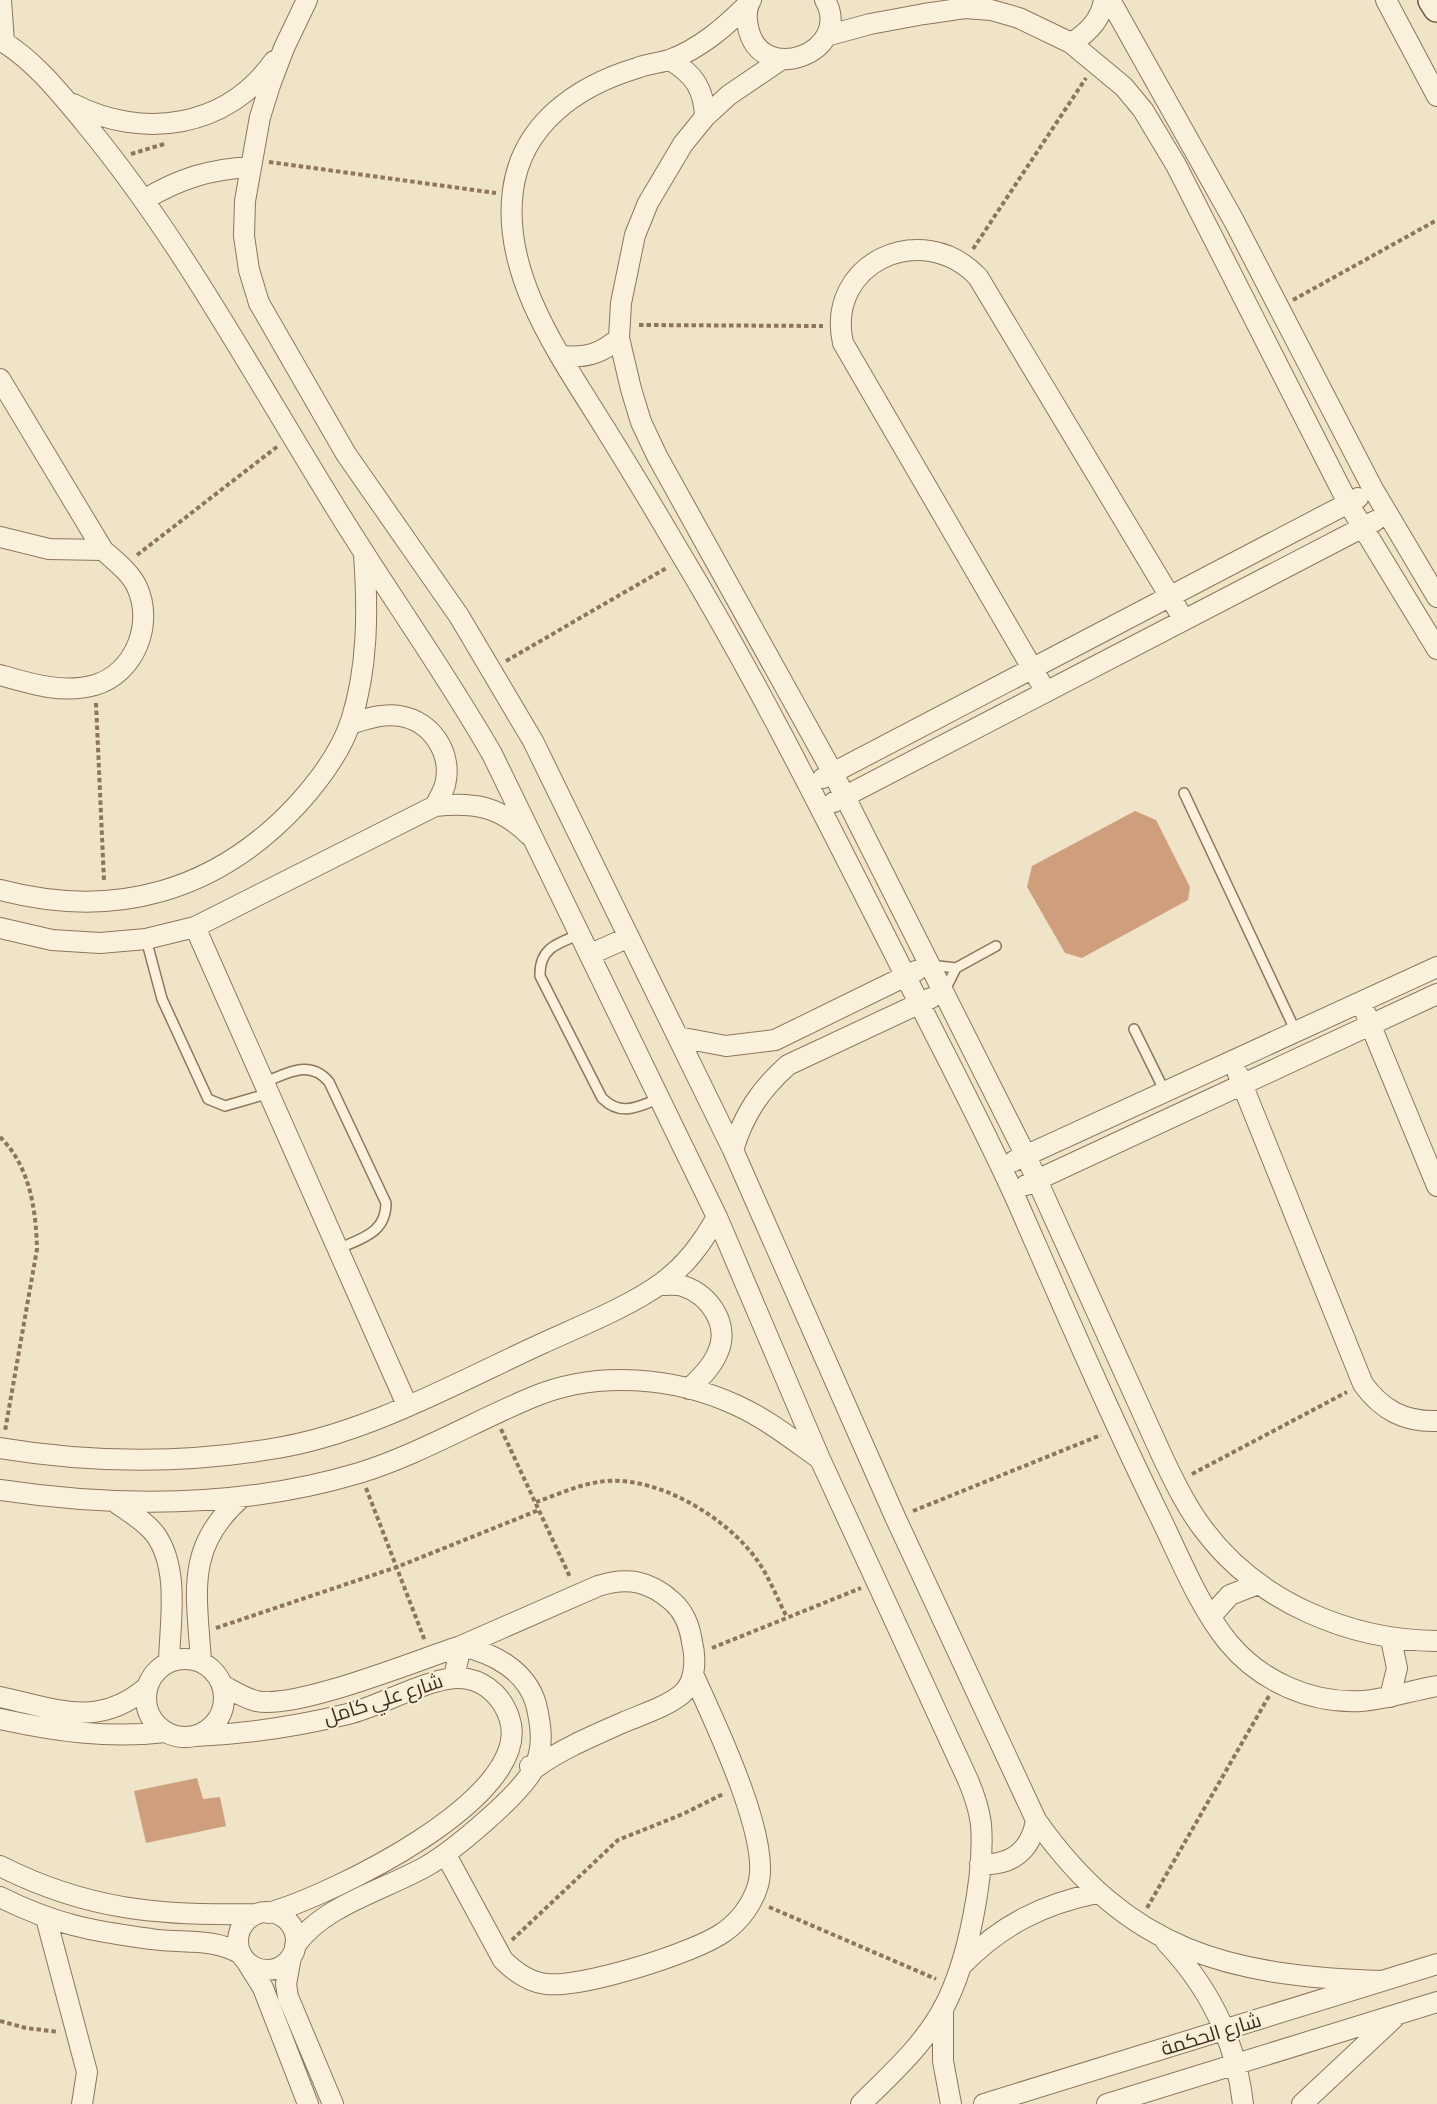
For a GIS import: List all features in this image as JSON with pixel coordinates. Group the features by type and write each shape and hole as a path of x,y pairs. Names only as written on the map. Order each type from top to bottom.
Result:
{"street":[{"path":"1,0 2,41 36,68 66,100 144,200 195,278 364,555 457,694 492,754 717,1217 820,1459 976,1800 981,1821 980,1864 961,1966 944,2008 918,2046 861,2104"},
{"path":"749,2 746,18 749,33 757,46 768,55 782,59 800,58 815,50 826,36 830,21 825,0"},
{"path":"1071,43 1085,34 1096,22 1104,0"},
{"path":"1110,0 1163,91 1373,489 1437,597"},
{"path":"1386,0 1437,96"},
{"path":"1432,0 1437,8"},
{"path":"305,2 284,48 260,117 245,201 244,236 249,270 260,303 346,454 459,616 493,669 533,741 733,1150 896,1518 1036,1820 1054,1846 1098,1893 1138,1924 1162,1939 1197,1953 1268,1971 1304,1977 1383,1981"},
{"path":"749,2 712,36 670,60 610,78 582,91 554,110 532,136 518,166 512,196 515,241 525,282 562,356 684,558 810,785 1012,1191 1117,1428 1211,1616 1227,1641 1248,1663 1277,1683 1330,1700 1360,1701 1437,1686"},
{"path":"826,36 962,4 1019,18 1071,43 1124,87 1143,110 1176,165 1348,503 1437,649"},
{"path":"66,100 94,114 124,123 155,125 186,121 216,110 243,94 266,73 284,48"},
{"path":"782,59 729,95 705,117 683,144 648,203 626,269 620,332 641,422 657,456 845,796 1038,1179 1175,1483 1204,1531 1258,1584 1282,1599 1326,1620 1390,1639 1437,1641"},
{"path":"670,60 685,69 697,82 704,99 705,117"},
{"path":"144,200 168,185 194,175 251,164"},
{"path":"1046,692 843,343 839,326 844,302 855,280 872,264 887,256 918,249 942,252 964,263 990,295 1184,620"},
{"path":"562,356 580,358 595,355 620,332"},
{"path":"0,379 103,550 122,567 137,587 144,610 142,635 132,657 116,674 96,685 67,689 38,686 0,675"},
{"path":"810,785 1373,489"},
{"path":"821,808 1388,514"},
{"path":"0,537 49,549 103,550"},
{"path":"0,890 56,902 104,903 163,893 213,872 248,850 279,824 307,794 331,760 350,723 361,680 363,661 367,598 364,555"},
{"path":"350,723 378,716 401,716 423,726 438,740 446,762 445,785 435,806"},
{"path":"0,928 52,940 100,943 146,939 195,927 435,806 463,803 490,808 516,822 536,842"},
{"path":"195,927 407,1405"},
{"path":"591,954 629,937"},
{"path":"678,1037 726,1046 775,1040 930,965"},
{"path":"1001,1168 1437,967"},
{"path":"733,1150 741,1125 753,1102 769,1082 788,1065 944,992"},
{"path":"1012,1191 1437,994"},
{"path":"1360,1002 1437,1186"},
{"path":"1233,1061 1363,1384 1376,1401 1394,1414 1414,1421 1437,1421"},
{"path":"1,1448 107,1461 222,1456 273,1449 339,1433 407,1405 568,1331 660,1285 686,1264 717,1217"},
{"path":"660,1285 682,1286 702,1295 716,1312 722,1329 719,1351 708,1370 689,1389"},
{"path":"0,1490 76,1500 115,1502 242,1497 293,1490 360,1472 421,1450 535,1396 586,1383 624,1381 662,1383 689,1389 736,1405 776,1427 820,1459"},
{"path":"201,1662 196,1579 201,1554 212,1531 227,1511 242,1497"},
{"path":"115,1502 138,1517 155,1534 167,1556 170,1579 169,1661"},
{"name":"شارع علي كامل","path":"222,1685 256,1701 273,1702 316,1694 461,1646 578,1594 617,1580 634,1580 653,1586 675,1603 689,1627 695,1655 693,1674"},
{"path":"1211,1616 1230,1595 1258,1584"},
{"path":"1390,1639 1397,1668 1390,1696"},
{"path":"454,1677 461,1646 484,1651 505,1662 522,1679 534,1699 541,1722 541,1745 535,1768"},
{"path":"0,1698 72,1712 93,1713 122,1706 146,1688 155,1672 169,1661 185,1658 201,1662 214,1671 222,1685 225,1701 220,1716 210,1728 196,1736 180,1737 165,1732 152,1721 146,1705 146,1688"},
{"path":"0,1897 46,1918 76,1928 155,1940 215,1943 259,1970 271,1970 282,1966 315,1923 446,1855 484,1822 535,1768 569,1746 661,1707 683,1693 693,1674"},
{"path":"446,1855 499,1953 515,1972 530,1980 562,1984 659,1959 706,1942 725,1932 752,1900 759,1884 761,1866 753,1825 740,1785 693,1674"},
{"name":"شارع علي كامل","path":"196,1736 256,1732 332,1718 454,1677 484,1685 506,1708 512,1738 508,1754"},
{"path":"0,1719 101,1735 136,1736 165,1732"},
{"path":"308,2104 263,1988 244,1959 237,1943 239,1931 246,1921 262,1913 301,1903 414,1846 477,1793 508,1754 535,1768"},
{"path":"980,1864 1006,1862 1018,1855 1034,1833 1036,1820"},
{"path":"0,1866 60,1892 132,1910 198,1915 262,1913 280,1916 289,1923 295,1934 293,1952 287,1970 288,1997 333,2104"},
{"path":"961,1966 993,1936 1023,1917 1047,1906 1098,1893"},
{"path":"46,1918 87,2072 82,2104"},
{"path":"1162,1939 1205,1990 1225,2030 1236,2064 1243,2104"},
{"name":"شارع الحكمة","path":"984,2104 1437,1964"},
{"name":"شارع الحكمة","path":"1107,2104 1437,2002"},
{"path":"944,2008 943,2061 951,2104"},
{"path":"1302,2104 1398,2015"}],"lane":[{"path":"1184,793 1296,1032"},
{"path":"581,934 550,947 543,956 540,976 602,1098 610,1106 621,1110 632,1109 660,1098"},
{"path":"146,939 162,999 208,1099 225,1106 267,1088 301,1069 312,1069 322,1074 329,1082 386,1203 382,1223 375,1232 338,1249"},
{"path":"944,992 956,968 996,946"},
{"path":"930,965 956,968"},
{"path":"1134,1029 1165,1092"}],"path":[{"path":"964,263 1096,62"},
{"path":"251,164 512,196"},
{"path":"1279,308 1437,220"},
{"path":"620,332 839,326"},
{"path":"122,567 291,436"},
{"path":"493,669 684,558"},
{"path":"96,685 104,903"},
{"path":"0,1137 21,1166 31,1193 36,1221 37,1249 1,1448"},
{"path":"1175,1483 1363,1384"},
{"path":"495,1415 578,1594"},
{"path":"896,1518 1117,1428"},
{"path":"360,1472 431,1655"},
{"path":"536,1502 593,1482 621,1481 649,1486 685,1500 712,1517 758,1560 787,1617"},
{"path":"199,1633 397,1567 539,1510"},
{"path":"695,1655 877,1581"},
{"path":"1138,1924 1277,1683"},
{"path":"499,1953 618,1840 683,1814 740,1785"},
{"path":"752,1900 953,1986"},
{"path":"0,2021 51,2032 78,2032"}],"building":[{"path":"1135,811 1156,820 1190,887 1188,900 1082,958 1065,953 1027,887 1032,866"},
{"path":"197,1778 203,1799 220,1797 226,1826 146,1843 134,1791"}]}
